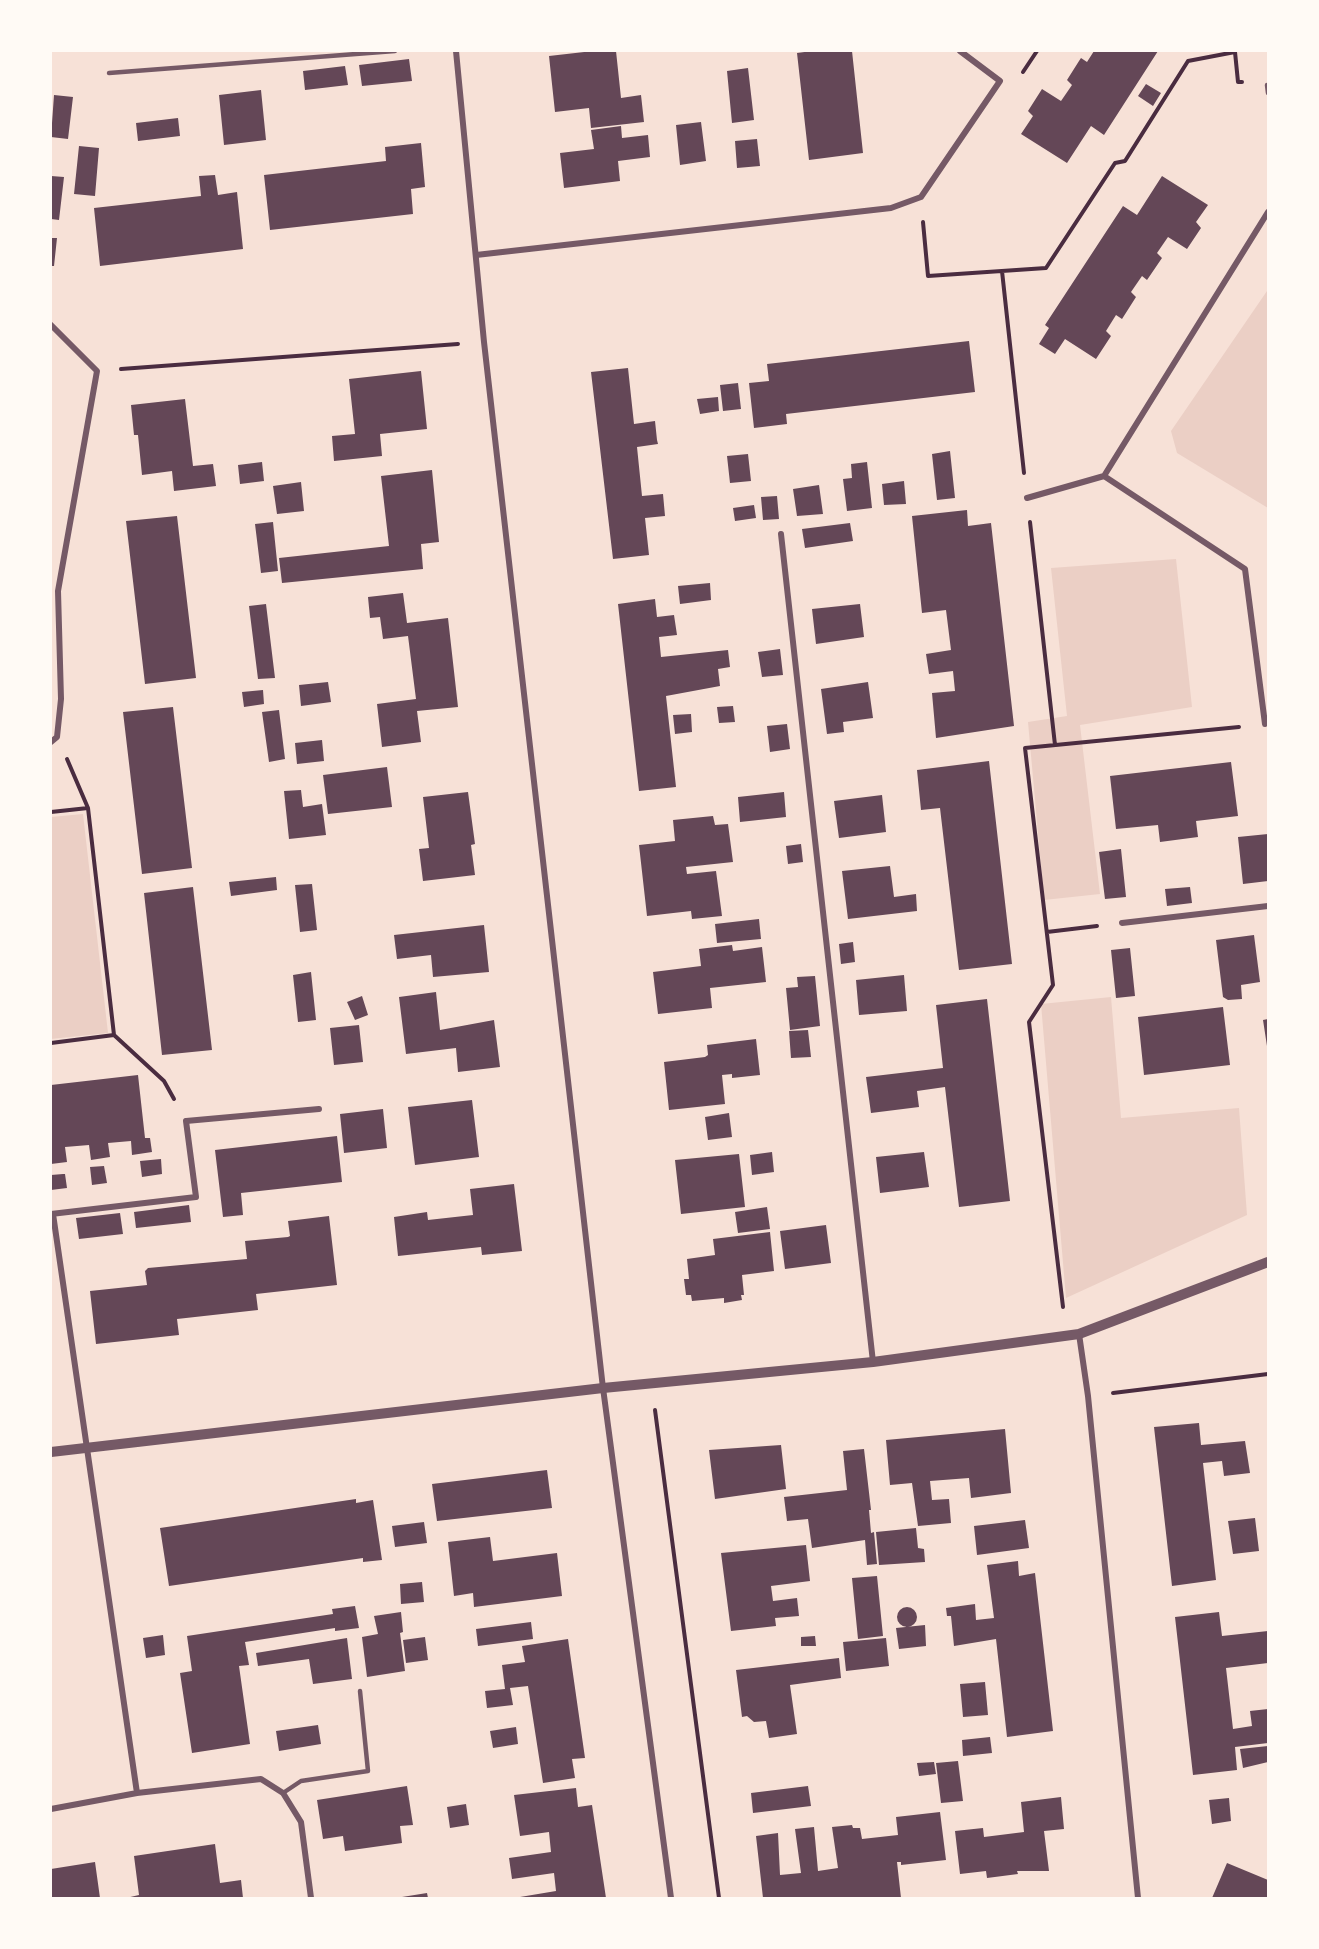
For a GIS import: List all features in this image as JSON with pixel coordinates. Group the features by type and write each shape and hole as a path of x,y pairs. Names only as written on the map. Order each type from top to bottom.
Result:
{"street":[{"path":"456,51 484,342 603,1388 671,1898"},
{"path":"476,255 891,208 921,197 1000,81 960,51"},
{"path":"1027,498 1104,476 1268,212"},
{"path":"51,325 97,371 58,591 61,699 57,736 51,742"},
{"path":"1104,476 1245,569 1265,724"},
{"path":"781,534 873,1362"},
{"path":"1122,923 1268,906"},
{"path":"137,1793 52,1214 196,1197 186,1121 319,1109"},
{"path":"51,1452 603,1388 873,1362 1079,1334 1268,1262"},
{"path":"1079,1334 1088,1396 1138,1898"},
{"path":"51,1809 137,1793 261,1779 283,1793 300,1822 311,1898"}],"lane":[{"path":"109,73 395,51"},
{"path":"1267,85 1268,93"},
{"path":"283,1793 301,1781 368,1771 360,1690"}],"path":[{"path":"921,197 928,276 1046,268 1115,164 1125,161 1188,61 1234,52"},
{"path":"97,371 484,342"},
{"path":"1079,1334 1061,1305 1029,1022 1053,985 1026,748 1265,724"},
{"path":"57,736 88,808 114,1035 164,1081 186,1121"},
{"path":"51,812 88,808"},
{"path":"1047,932 1122,923"},
{"path":"51,1043 114,1035"},
{"path":"1088,1396 1268,1374"},
{"path":"651,1383 719,1898"}],"shaded area":[{"path":"1267,291 1268,508 1177,453 1171,431"},
{"path":"1176,559 1192,707 1080,725 1100,894 1044,900 1028,722 1067,716 1051,568"},
{"path":"83,814 108,1033 51,1039 51,817"},
{"path":"1111,997 1121,1118 1239,1108 1247,1215 1066,1298 1041,1004"}],"building":[{"path":"616,51 621,98 641,95 644,122 591,128 589,108 555,112 549,56"},
{"path":"852,51 863,153 809,160 797,53"},
{"path":"1094,51 1158,51 1104,135 1091,126 1067,163 1021,134 1033,116 1028,111 1042,89 1061,101 1072,85 1067,80 1079,61 1081,58 1087,62"},
{"path":"409,59 412,81 362,86 359,65"},
{"path":"345,66 348,85 305,90 303,71"},
{"path":"748,68 754,120 732,123 727,71"},
{"path":"1146,84 1161,93 1153,106 1138,96"},
{"path":"261,90 266,140 224,145 219,95"},
{"path":"54,95 73,97 68,139 51,137"},
{"path":"178,118 180,136 138,141 136,123"},
{"path":"701,122 706,161 680,165 676,125"},
{"path":"621,126 622,138 648,135 650,157 618,161 620,181 564,188 560,153 594,149 591,130"},
{"path":"757,139 760,166 737,168 735,141"},
{"path":"421,143 425,187 411,189 413,214 270,230 264,175 386,161 385,147"},
{"path":"79,146 99,148 95,196 74,194"},
{"path":"215,175 218,195 237,192 243,249 100,266 94,208 201,196 199,176"},
{"path":"51,176 64,177 59,220 51,219"},
{"path":"1162,176 1208,205 1196,222 1201,228 1187,249 1168,237 1157,253 1162,258 1147,280 1142,276 1131,292 1136,297 1122,319 1116,315 1106,331 1111,336 1096,359 1065,339 1055,354 1039,344 1049,328 1045,325 1123,206 1137,215"},
{"path":"51,238 57,238 54,266 51,266"},
{"path":"969,341 975,392 786,414 787,424 754,428 749,383 769,381 767,364"},
{"path":"628,368 634,424 655,421 658,444 637,447 642,496 663,494 665,516 645,518 649,555 613,559 591,372"},
{"path":"421,371 427,429 380,434 382,456 334,461 332,436 355,434 349,379"},
{"path":"738,383 741,409 723,411 720,385"},
{"path":"718,397 719,411 700,414 697,399"},
{"path":"185,399 193,466 213,464 216,486 174,491 172,471 142,475 138,435 134,435 131,405"},
{"path":"950,451 955,498 937,500 932,454"},
{"path":"748,454 751,481 730,483 727,456"},
{"path":"262,462 264,481 240,484 238,465"},
{"path":"867,462 872,508 847,511 843,479 852,478 851,464"},
{"path":"432,470 439,542 421,544 423,569 282,583 279,558 389,546 381,476"},
{"path":"904,481 906,504 884,505 882,484"},
{"path":"301,482 304,511 277,514 273,486"},
{"path":"819,485 823,514 797,516 793,489"},
{"path":"777,496 779,519 763,520 761,497"},
{"path":"754,505 756,518 735,521 733,508"},
{"path":"967,510 968,526 991,523 1014,726 936,738 932,693 955,691 953,671 929,674 926,654 951,650 946,610 922,613 912,516"},
{"path":"177,516 196,678 145,684 126,521"},
{"path":"273,522 278,571 261,573 255,524"},
{"path":"850,523 853,541 805,548 802,529"},
{"path":"710,583 711,600 680,604 678,586"},
{"path":"403,593 407,623 448,618 458,707 417,711 421,742 382,747 377,704 416,699 408,636 383,639 380,617 370,618 368,597"},
{"path":"655,599 657,617 674,615 677,635 659,637 661,657 728,650 730,667 718,669 720,686 666,696 676,787 639,791 618,604"},
{"path":"266,604 275,678 258,679 249,606"},
{"path":"860,604 864,637 816,644 812,609"},
{"path":"780,649 783,675 762,677 758,652"},
{"path":"328,682 331,702 301,706 299,685"},
{"path":"868,682 873,718 843,722 844,732 827,734 821,689"},
{"path":"263,690 264,704 244,707 242,692"},
{"path":"733,706 735,722 719,723 717,707"},
{"path":"173,707 192,868 142,874 123,712"},
{"path":"279,710 285,759 269,762 262,712"},
{"path":"691,714 692,732 675,734 673,715"},
{"path":"787,724 790,749 770,752 767,726"},
{"path":"322,740 324,761 297,764 295,743"},
{"path":"989,761 1012,964 959,970 940,808 921,810 917,770"},
{"path":"1231,762 1238,816 1196,821 1198,837 1160,842 1158,825 1116,829 1110,776"},
{"path":"387,767 392,807 328,814 323,775"},
{"path":"301,790 303,807 322,804 326,835 289,839 284,791"},
{"path":"468,792 475,844 471,845 475,875 423,881 419,849 429,848 423,797"},
{"path":"784,792 786,817 740,822 738,797"},
{"path":"882,795 886,832 839,838 834,801"},
{"path":"713,816 715,825 728,824 733,862 686,867 687,874 716,871 722,916 692,919 691,911 647,916 639,845 675,841 673,820"},
{"path":"1268,834 1268,881 1243,884 1238,837"},
{"path":"801,844 803,862 788,864 786,846"},
{"path":"1121,849 1126,897 1105,899 1099,852"},
{"path":"890,866 894,897 916,894 917,911 848,919 842,871"},
{"path":"276,877 277,890 231,896 229,882"},
{"path":"312,884 317,930 300,932 295,885"},
{"path":"193,887 212,1050 162,1055 144,893"},
{"path":"1190,887 1192,903 1167,906 1165,889"},
{"path":"759,919 761,939 717,943 715,924"},
{"path":"484,925 489,972 433,977 431,955 397,959 394,935"},
{"path":"1254,935 1260,982 1241,985 1242,999 1228,1000 1223,997 1216,940"},
{"path":"853,942 855,962 841,964 839,944"},
{"path":"732,945 733,951 762,947 766,982 710,988 712,1008 658,1014 653,972 701,966 699,949"},
{"path":"1130,948 1135,996 1116,998 1111,950"},
{"path":"311,972 316,1020 298,1022 293,975"},
{"path":"904,975 907,1011 859,1015 856,980"},
{"path":"815,976 820,1026 790,1030 786,988 798,987 797,977"},
{"path":"436,992 440,1030 494,1020 500,1067 458,1072 456,1048 406,1054 399,997"},
{"path":"362,996 368,1015 355,1020 347,1002"},
{"path":"987,999 1010,1201 959,1207 945,1087 917,1091 919,1107 871,1113 866,1077 943,1068 936,1005"},
{"path":"1223,1007 1230,1065 1144,1075 1138,1017"},
{"path":"1268,1019 1268,1046 1267,1046 1263,1020"},
{"path":"359,1025 363,1062 334,1065 330,1028"},
{"path":"808,1030 811,1057 791,1058 789,1031"},
{"path":"756,1039 760,1075 732,1078 732,1074 722,1075 725,1104 669,1110 664,1062 705,1057 708,1055 707,1045"},
{"path":"138,1075 145,1138 150,1138 152,1152 132,1155 131,1141 108,1143 110,1157 91,1160 89,1145 65,1147 67,1162 51,1164 51,1085"},
{"path":"472,1100 479,1157 415,1165 408,1107"},
{"path":"383,1109 387,1148 344,1153 340,1114"},
{"path":"729,1113 732,1137 708,1140 705,1117"},
{"path":"337,1136 342,1182 241,1193 243,1215 223,1217 215,1150"},
{"path":"772,1152 774,1172 752,1175 750,1155"},
{"path":"924,1152 929,1187 880,1193 876,1157"},
{"path":"739,1154 745,1207 681,1214 675,1160"},
{"path":"161,1159 162,1174 142,1177 140,1161"},
{"path":"104,1166 107,1183 92,1185 90,1167"},
{"path":"65,1174 67,1188 51,1190 51,1175"},
{"path":"514,1184 522,1251 482,1255 481,1247 398,1256 394,1217 427,1212 428,1220 473,1215 470,1189"},
{"path":"189,1205 191,1222 136,1228 134,1212"},
{"path":"767,1207 770,1229 738,1233 735,1212"},
{"path":"120,1213 123,1234 79,1239 76,1218"},
{"path":"329,1216 337,1285 256,1294 258,1310 177,1319 179,1335 96,1344 90,1291 147,1285 145,1271 148,1268 247,1259 245,1241 288,1237 290,1236 288,1221"},
{"path":"826,1225 831,1263 785,1269 780,1231"},
{"path":"770,1232 774,1271 742,1275 744,1295 741,1295 742,1300 724,1303 724,1298 692,1301 691,1295 686,1295 684,1279 689,1279 687,1259 715,1255 713,1239"},
{"path":"1199,1423 1201,1445 1245,1441 1250,1473 1224,1476 1222,1461 1203,1463 1216,1580 1172,1586 1154,1427"},
{"path":"1005,1429 1011,1493 971,1498 969,1478 930,1481 932,1500 949,1499 951,1523 918,1526 912,1483 890,1485 886,1440"},
{"path":"781,1445 786,1489 715,1499 709,1450"},
{"path":"864,1449 871,1510 869,1510 871,1533 874,1532 877,1564 867,1565 865,1540 812,1548 808,1519 787,1521 784,1497 847,1490 843,1451"},
{"path":"547,1470 552,1508 437,1521 432,1484"},
{"path":"356,1499 356,1503 373,1500 382,1560 363,1562 363,1558 169,1586 160,1528"},
{"path":"1255,1518 1259,1551 1233,1554 1228,1521"},
{"path":"1025,1520 1029,1548 977,1555 974,1526"},
{"path":"424,1522 427,1543 395,1547 392,1526"},
{"path":"916,1528 918,1548 924,1549 925,1562 879,1565 876,1532"},
{"path":"490,1537 493,1561 557,1553 562,1596 474,1607 473,1593 454,1596 448,1542"},
{"path":"806,1545 810,1581 771,1586 773,1601 797,1598 799,1616 775,1618 776,1626 731,1631 721,1553"},
{"path":"1018,1561 1019,1576 1035,1573 1053,1731 1007,1737 996,1639 954,1646 951,1616 947,1616 946,1608 975,1604 976,1620 994,1618 987,1565"},
{"path":"877,1576 883,1636 858,1639 852,1578"},
{"path":"422,1582 424,1602 401,1604 400,1584"},
{"path":"355,1606 359,1628 335,1631 335,1628 245,1642 249,1665 239,1666 250,1744 192,1753 180,1673 192,1671 187,1636 333,1614 332,1609"},
{"path":"907,1607 914,1610 917,1617 914,1624 907,1627 900,1624 897,1617 900,1610"},
{"path":"401,1612 403,1632 400,1633 405,1671 367,1677 362,1637 378,1634 374,1616"},
{"path":"1219,1612 1222,1636 1268,1631 1268,1663 1226,1668 1233,1729 1252,1726 1250,1711 1268,1709 1268,1743 1235,1747 1237,1770 1193,1775 1175,1617"},
{"path":"531,1622 533,1639 478,1646 476,1629"},
{"path":"925,1625 926,1646 899,1649 896,1628"},
{"path":"163,1635 165,1655 146,1658 143,1638"},
{"path":"815,1636 816,1646 801,1646 801,1637"},
{"path":"425,1637 428,1660 406,1663 403,1640"},
{"path":"347,1638 352,1679 313,1684 309,1659 258,1666 256,1653"},
{"path":"886,1638 889,1666 846,1671 843,1642"},
{"path":"568,1639 585,1758 572,1759 575,1778 543,1783 528,1686 510,1688 513,1705 487,1708 485,1691 505,1689 502,1665 525,1662 522,1646"},
{"path":"839,1658 841,1678 790,1685 797,1734 769,1738 766,1721 754,1722 747,1716 742,1717 736,1670"},
{"path":"985,1682 988,1715 963,1717 960,1684"},
{"path":"318,1725 321,1744 279,1751 276,1731"},
{"path":"516,1727 518,1744 493,1748 490,1731"},
{"path":"990,1737 992,1753 963,1756 962,1740"},
{"path":"1268,1746 1268,1762 1243,1768 1240,1749"},
{"path":"958,1761 963,1801 941,1803 936,1763"},
{"path":"934,1762 936,1774 919,1776 917,1763"},
{"path":"407,1786 413,1825 400,1826 402,1843 345,1851 343,1836 323,1839 317,1800"},
{"path":"808,1786 811,1806 753,1813 751,1793"},
{"path":"576,1788 578,1807 592,1805 606,1898 514,1898 556,1891 554,1873 512,1879 509,1858 551,1852 549,1832 520,1836 514,1795"},
{"path":"1061,1797 1064,1829 1044,1831 1049,1871 1017,1871 1018,1874 987,1878 986,1871 960,1874 955,1831 983,1828 984,1837 1024,1832 1021,1802"},
{"path":"1229,1798 1231,1821 1212,1824 1209,1800"},
{"path":"466,1804 469,1825 450,1828 447,1807"},
{"path":"940,1812 946,1860 901,1865 901,1862 897,1862 901,1898 763,1898 756,1836 778,1833 780,1875 801,1873 795,1829 814,1827 818,1871 838,1868 832,1827 852,1825 853,1828 860,1828 862,1839 898,1835 896,1817"},
{"path":"215,1844 220,1883 241,1880 243,1898 126,1898 139,1895 134,1856"},
{"path":"95,1862 100,1898 51,1898 51,1869"},
{"path":"1227,1863 1268,1880 1268,1898 1212,1898"},
{"path":"427,1893 428,1898 402,1898 402,1897"}]}
